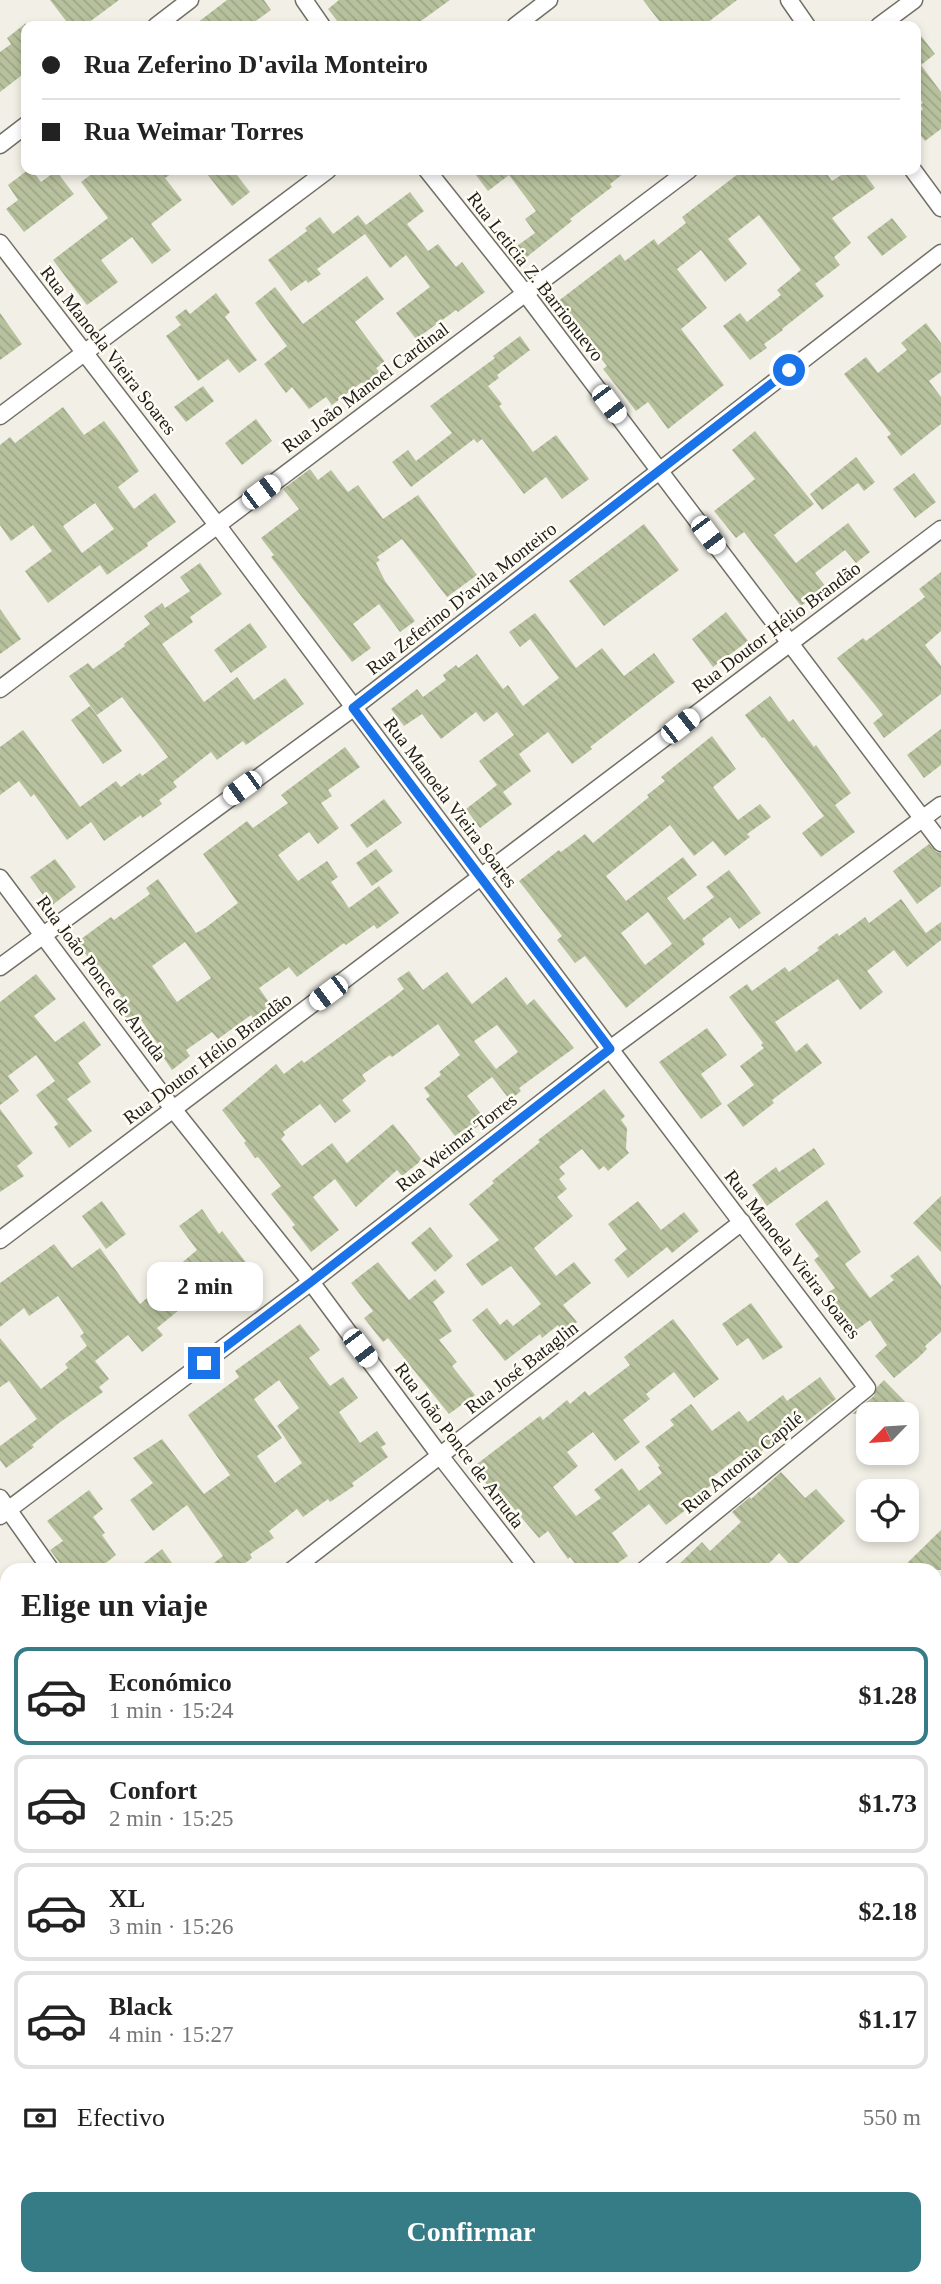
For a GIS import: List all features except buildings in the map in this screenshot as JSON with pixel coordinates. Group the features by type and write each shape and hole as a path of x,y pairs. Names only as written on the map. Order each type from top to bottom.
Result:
{"street":[{"path":"163,21 190,0"},
{"path":"304,0 319,21"},
{"path":"522,21 549,0"},
{"path":"789,0 804,21"},
{"path":"886,21 914,0"},
{"path":"0,145 21,129"},
{"path":"0,416 321,175"},
{"name":"Rua Leticia Z. Barrionuevo","path":"431,175 525,293 941,844"},
{"name":"Rua João Manoel Cardinal","path":"0,689 682,175"},
{"path":"917,175 941,208"},
{"name":"Rua Manoela Vieira Soares","path":"0,243 218,526 867,1388"},
{"name":"Rua Zeferino D'avila Monteiro","path":"0,967 353,708 941,253"},
{"name":"Rua Doutor Hélio Brandão","path":"0,1240 941,529"},
{"name":"Rua Weimar Torres","path":"3,1508 311,1282 610,1049 941,805"},
{"name":"Rua João Ponce de Arruda","path":"0,878 173,1109 311,1282 524,1563"},
{"name":"Rua José Bataglin","path":"301,1563 742,1222"},
{"name":"Rua Antonia Capilé","path":"653,1563 867,1388"},
{"path":"3,1508 46,1563"}],"route":[{"path":"204,1363 610,1049 353,708 789,370"}]}
